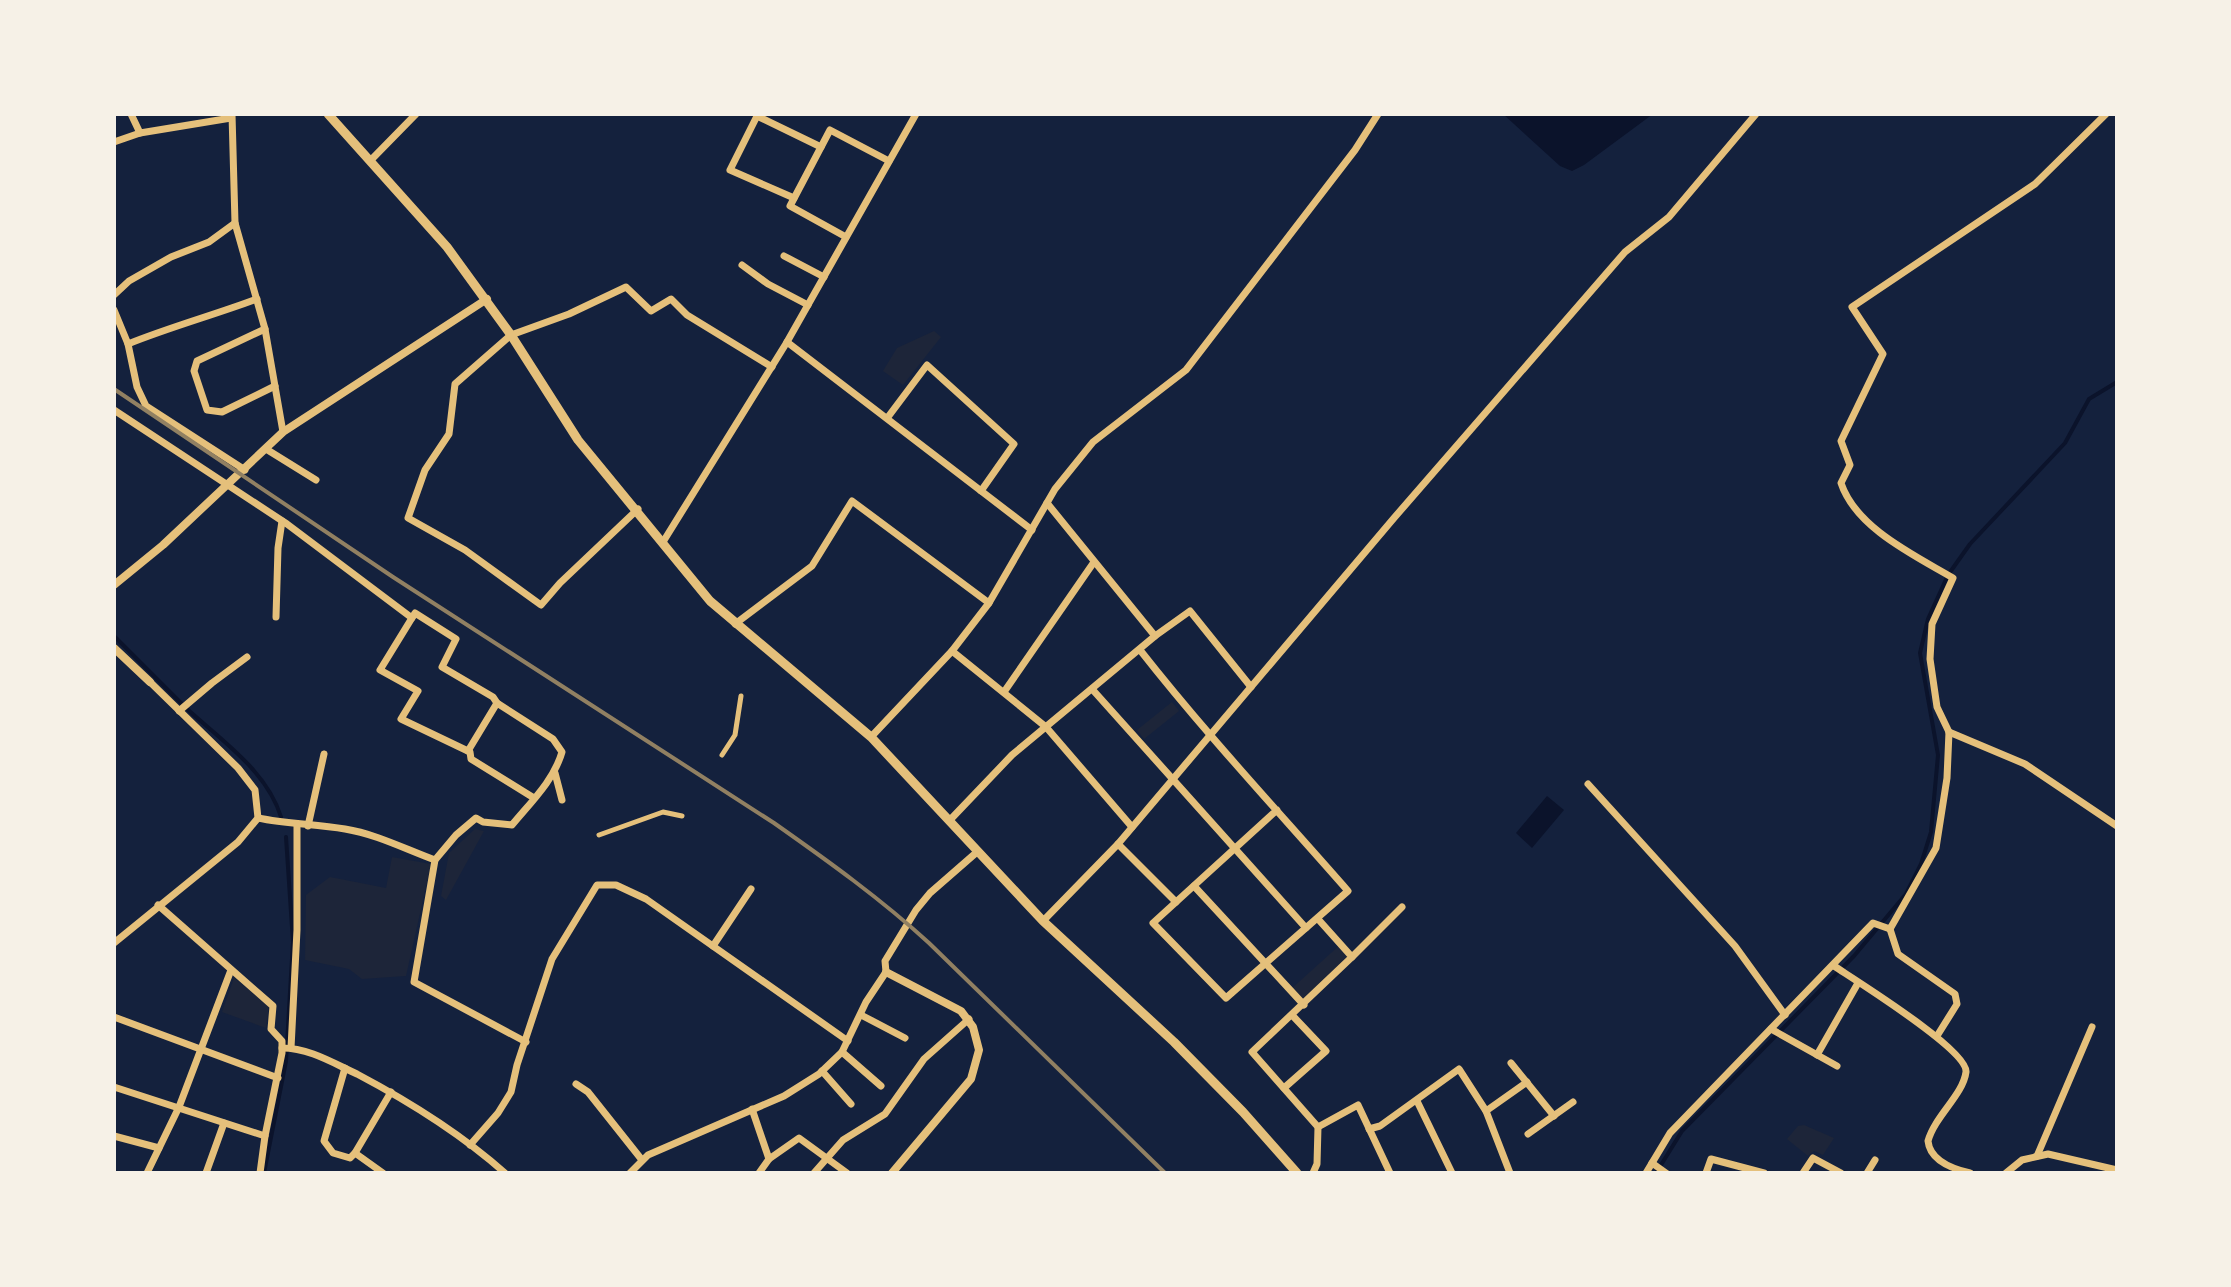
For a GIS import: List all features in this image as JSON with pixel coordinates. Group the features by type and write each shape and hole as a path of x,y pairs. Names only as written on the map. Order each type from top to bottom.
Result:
{"main road":[{"path":"328,114 447,247 487,299 578,440 638,509 710,601 871,737 1043,921 1174,1042 1297,1173"}],"street":[{"path":"131,114 140,133"},
{"path":"371,160 416,114"},
{"path":"663,542 787,342 916,114"},
{"path":"871,737 952,651 989,603 1055,489 1093,442 1186,370 1355,150 1378,114"},
{"path":"1043,921 1118,844 1625,252 1669,217 1756,114"},
{"path":"1884,927 1936,848 1947,778 1949,732 1937,707 1930,659 1932,624 1953,578 1885,536 1863,518 1844,493 1841,483 1850,465 1841,441 1883,354 1852,307 2035,184 2106,114"},
{"path":"114,142 140,133 232,116 235,223 265,329 283,432"},
{"path":"794,198 730,170 757,116 821,147"},
{"path":"846,237 790,206 830,130 889,161"},
{"path":"114,295 129,281 171,257 209,242 235,223"},
{"path":"784,256 824,277"},
{"path":"742,265 768,284 808,305"},
{"path":"638,509 569,573 541,605 465,550 408,518 425,470 449,434 455,384 511,335 569,314 626,287 651,311 671,299 687,315 772,367"},
{"path":"128,344 175,325 206,318 257,299"},
{"path":"114,585 163,545 283,432 487,299"},
{"path":"114,310 128,344 137,387 146,406 245,470"},
{"path":"265,329 197,361 194,371 207,410 222,412 275,386"},
{"path":"787,342 1032,530"},
{"path":"888,417 927,365 1014,444 981,491"},
{"path":"114,410 282,521 360,576 412,618"},
{"path":"266,449 316,480"},
{"path":"735,624 812,566 852,501 989,603"},
{"path":"1047,503 1155,636"},
{"path":"276,617 282,521"},
{"path":"1004,692 1094,562"},
{"path":"950,820 1012,755 1155,636 1190,611 1251,687"},
{"path":"526,1042 414,982 435,860 456,835 476,818 483,822 512,825 555,773 562,752 553,739 497,703 493,697 442,667 456,639 415,613 380,670 418,691 401,719 468,751 471,759 534,798"},
{"path":"114,648 238,768 255,790 258,818 238,842 114,943"},
{"path":"1140,650 1209,737 1277,810 1348,891 1226,998 1153,923 1277,810"},
{"path":"952,651 1046,727 1132,827"},
{"path":"179,711 247,657"},
{"path":"1092,689 1306,928"},
{"path":"722,755 735,735 741,696"},
{"path":"468,751 497,703"},
{"path":"1949,732 2025,764 2117,826"},
{"path":"308,826 324,754"},
{"path":"555,773 562,800"},
{"path":"1588,784 1735,946 1785,1015"},
{"path":"599,835 663,812 682,816"},
{"path":"258,818 346,829 435,860"},
{"path":"260,1173 265,1136 287,1048 296,946 297,825"},
{"path":"1118,844 1176,902"},
{"path":"630,1173 642,1160 784,1096 822,1071 842,1052 886,972 885,961 916,910 930,893 977,852"},
{"path":"470,1145 498,1113 511,1092 552,959 597,885 616,885 646,899 848,1041"},
{"path":"1194,886 1304,1005"},
{"path":"713,946 751,889"},
{"path":"158,905 273,1006 271,1029 287,1048 308,1052 391,1092 470,1145 505,1173"},
{"path":"1313,1173 1317,1164 1318,1127 1252,1052 1402,907"},
{"path":"1318,919 1352,957"},
{"path":"1646,1173 1654,1165 1670,1133 1774,1031 1785,1015 1838,969 1873,923 1884,927 1898,954 1955,994 1957,1004 1937,1036"},
{"path":"1838,969 1937,1036 1964,1061 1966,1067 1961,1086 1937,1118 1928,1141 1932,1153 1948,1171 1970,1173"},
{"path":"147,1173 179,1107 231,970"},
{"path":"886,972 961,1011 969,1019 978,1038 979,1050 971,1079 892,1173"},
{"path":"1817,1055 1858,983"},
{"path":"861,1015 905,1038"},
{"path":"1284,1088 1326,1051 1292,1015"},
{"path":"114,1017 278,1078"},
{"path":"814,1173 843,1140 885,1114 924,1059 969,1019"},
{"path":"2037,1156 2092,1027"},
{"path":"1774,1031 1837,1066"},
{"path":"842,1052 881,1086"},
{"path":"1511,1063 1554,1116"},
{"path":"345,1068 324,1141 333,1153 350,1158 355,1153 391,1092"},
{"path":"1369,1129 1380,1126 1459,1069 1486,1111 1510,1173"},
{"path":"822,1071 851,1104"},
{"path":"1486,1111 1527,1082"},
{"path":"576,1084 588,1092 642,1160"},
{"path":"114,1087 265,1136"},
{"path":"1417,1101 1452,1173"},
{"path":"1528,1134 1573,1102"},
{"path":"1318,1127 1358,1105 1390,1173"},
{"path":"752,1109 769,1159"},
{"path":"206,1173 224,1123"},
{"path":"114,1136 159,1148"},
{"path":"759,1173 769,1159 799,1138 847,1173"},
{"path":"355,1153 383,1173"},
{"path":"2006,1173 2022,1160 2048,1154 2117,1170"},
{"path":"1803,1173 1813,1158 1841,1173"},
{"path":"1706,1173 1711,1159 1764,1173"},
{"path":"1867,1173 1875,1160"},
{"path":"1654,1165 1666,1173"}],"shaded area":[{"path":"1503,114 1653,114 1572,171 1560,166"},
{"path":"934,331 941,337 903,385 883,371 897,348"},
{"path":"1172,702 1179,711 1144,739 1137,730"},
{"path":"1547,796 1564,810 1532,848 1516,833"},
{"path":"475,829 484,831 446,900 441,896 449,853"},
{"path":"392,857 431,864 406,976 362,979 349,969 305,960 306,895 330,877 386,888"},
{"path":"1341,944 1352,957 1304,1005 1290,990"},
{"path":"234,978 269,1006 266,1028 222,1012"},
{"path":"1804,1125 1834,1138 1823,1155 1814,1151 1808,1156 1787,1139 1798,1126"}],"waterway":[{"path":"1656,1173 1682,1131 1854,956 1906,894 1921,864 1931,832 1938,755 1920,653 1928,619 1948,575 1970,544 2065,443 2089,399 2117,382"},
{"path":"114,636 183,705"},
{"path":"186,708 254,771 274,800 281,817"},
{"path":"264,1173 286,1061 293,942 286,837"}],"railway":[{"path":"114,389 393,577 774,823 834,866 929,943 1165,1173"}]}
